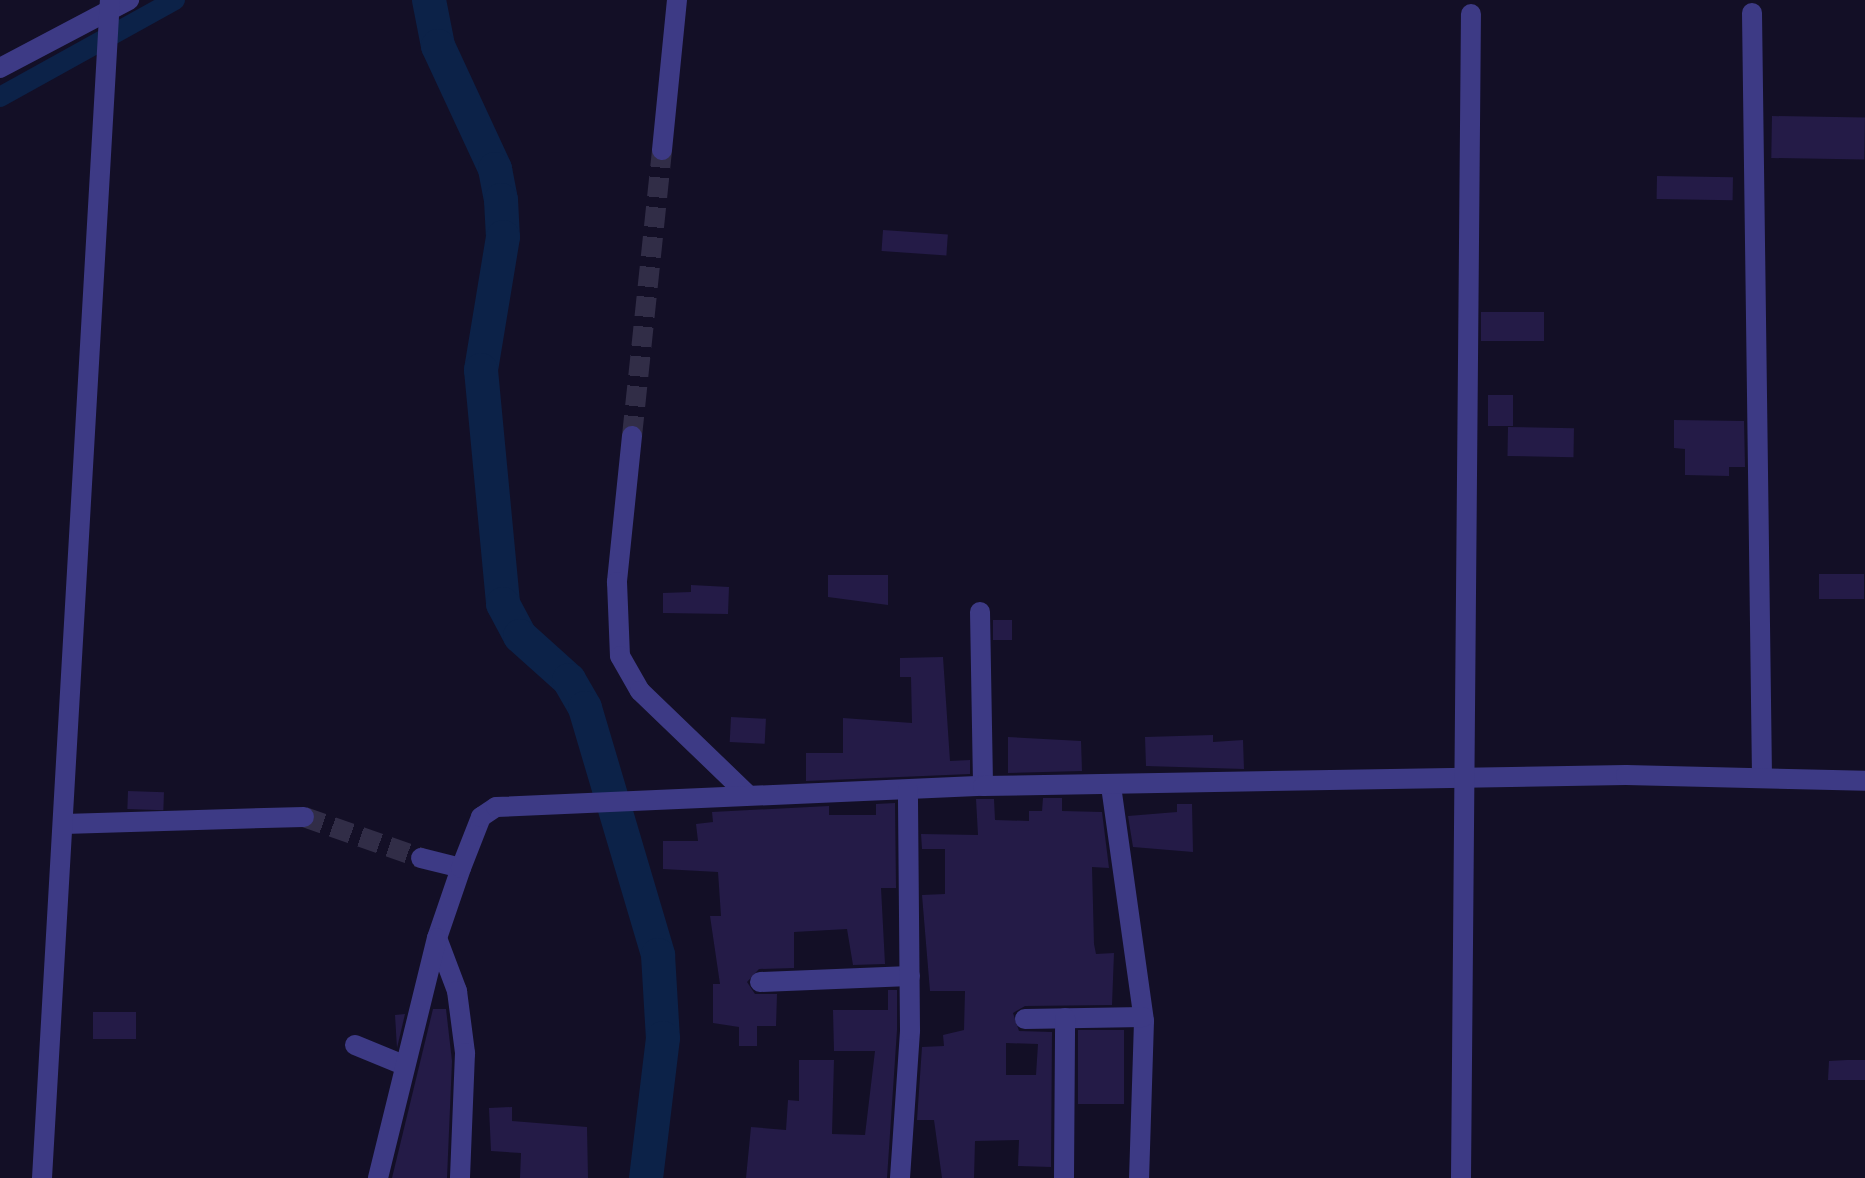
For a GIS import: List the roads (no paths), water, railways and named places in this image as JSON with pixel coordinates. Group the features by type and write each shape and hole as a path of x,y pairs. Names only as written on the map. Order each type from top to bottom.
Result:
{"street":[{"path":"0,68 129,0"},
{"path":"662,150 677,0"},
{"path":"42,1178 109,12"},
{"path":"1752,13 1762,775"},
{"path":"1461,1178 1468,781 1471,14"},
{"path":"632,436 617,582 620,656 640,691 746,793"},
{"path":"980,612 983,786"},
{"path":"378,1178 401,1064 437,938 481,817 496,807 625,803 746,793 983,786 1762,775 1865,781"},
{"path":"1111,786 1143,1017 1139,1178"},
{"path":"900,1178 910,976 908,790"},
{"path":"64,824 304,817"},
{"path":"421,858 461,868"},
{"path":"437,938 457,991 465,1053 460,1178"},
{"path":"760,982 910,976"},
{"path":"1025,1019 1143,1017"},
{"path":"1064,1178 1065,1018"},
{"path":"355,1045 401,1064"}],"waterway":[{"path":"0,97 175,0"},
{"path":"429,0 438,46 495,169 501,200 503,237 481,370 503,604 520,636 569,680 585,708 658,955 663,1038 646,1178"}],"tunnel":[{"path":"632,436 662,150"},
{"path":"304,817 421,858"}]}
